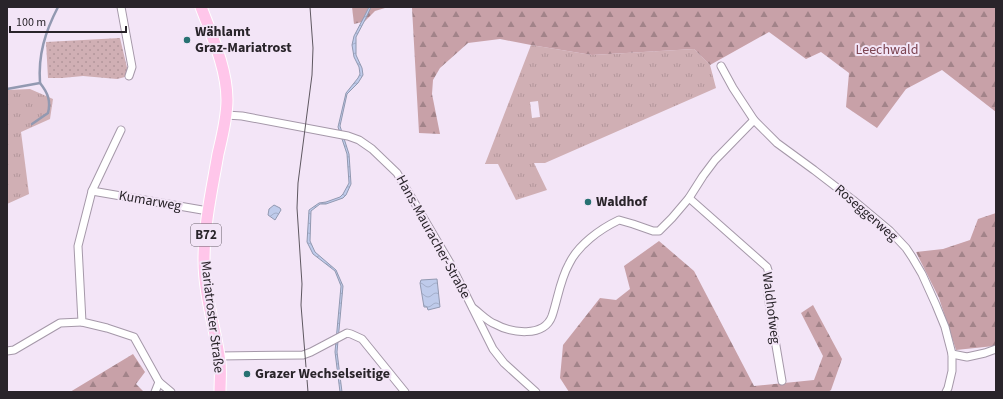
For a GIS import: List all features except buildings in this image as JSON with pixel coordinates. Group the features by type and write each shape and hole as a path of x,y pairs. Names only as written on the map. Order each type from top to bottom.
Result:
{"main road":[{"name":"Mariatroster Straße","path":"201,7 224,72 227,100 226,115 208,211 205,243 205,274 219,356 220,392"}],"street":[{"path":"121,7 132,67 129,76"},
{"name":"Roseggerweg","path":"722,66 733,88 754,120 777,143 831,183 885,227 906,248 922,274 936,305 952,354 952,371 946,392"},
{"name":"Hans-Mauracher-Straße","path":"226,115 242,116 348,136 359,140 372,148 397,173 408,191 450,263 493,349 504,363 536,392"},
{"path":"472,306 494,324 511,330 529,332 542,328 551,318 561,280 569,262 582,246 608,225 619,220 653,232 659,230 672,218 689,198 715,160 754,120"},
{"path":"82,322 78,246 92,191 121,130"},
{"name":"Kumarweg","path":"92,191 208,211"},
{"name":"Waldhofweg","path":"689,198 767,267 769,272 768,297 782,381"},
{"path":"7,351 14,350 60,323 82,322 107,328 134,337 158,382 171,392"},
{"path":"219,356 303,355 347,333 362,339 405,392"},
{"path":"952,354 967,357 996,349"},
{"path":"155,392 158,382"}],"green space":[{"path":"352,7 369,7 362,22 354,24"},
{"name":"Leechwald","path":"371,7 996,7 996,112 942,70 906,89 877,128 846,107 849,73 821,52 806,59 769,32 710,65 694,49 592,55 500,39 468,43 440,68 433,80 432,94 440,134 419,133 412,8 385,8 375,11 364,22"},
{"path":"120,38 129,76 117,79 83,76 48,78 46,42"},
{"path":"531,45 592,55 694,49 710,65 716,88 545,163 534,163 547,190 516,200 498,164 485,164","holes":["538,101 540,117 532,118 530,102"]},
{"path":"30,89 53,99 50,119 21,132 29,194 7,204 7,90"},
{"path":"996,213 996,349 994,346 956,350 939,298 916,252 943,249 970,240 978,219"},
{"path":"659,241 694,271 754,386 814,380 823,356 801,313 813,305 842,359 831,390 828,392 569,392 560,378 563,345 600,298 616,300 630,289 624,266"},
{"path":"133,354 145,372 136,384 144,392 70,392"}],"water":[{"path":"369,7 371,7 356,37 356,55 362,68 363,75 358,83 347,94 340,126 349,154 351,184 343,198 326,204 320,204 311,211 310,241 315,252 336,270 343,286 337,352 342,392 340,392 335,352 341,286 335,271 313,254 307,242 309,210 319,203 340,197 349,183 347,154 338,127 346,93 360,74 359,67 354,57 352,45 354,36"},
{"path":"274,205 281,210 275,220 268,215 269,209"},
{"path":"437,279 440,307 428,310 427,307 424,307 420,283 421,280"}],"waterway":[{"path":"7,89 40,83 40,63 43,44 49,25 58,7"},
{"path":"32,124 48,113 49,109 48,97 40,83"}],"tram line":[{"path":"308,392 301,305 302,284 297,208 298,183 312,75 313,48 310,7"}],"place":[{"name":"Wählamt Graz-Mariatrost","path":"187,40"},
{"name":"Waldhof","path":"588,202"},
{"name":"Grazer Wechselseitige","path":"247,374"}]}
